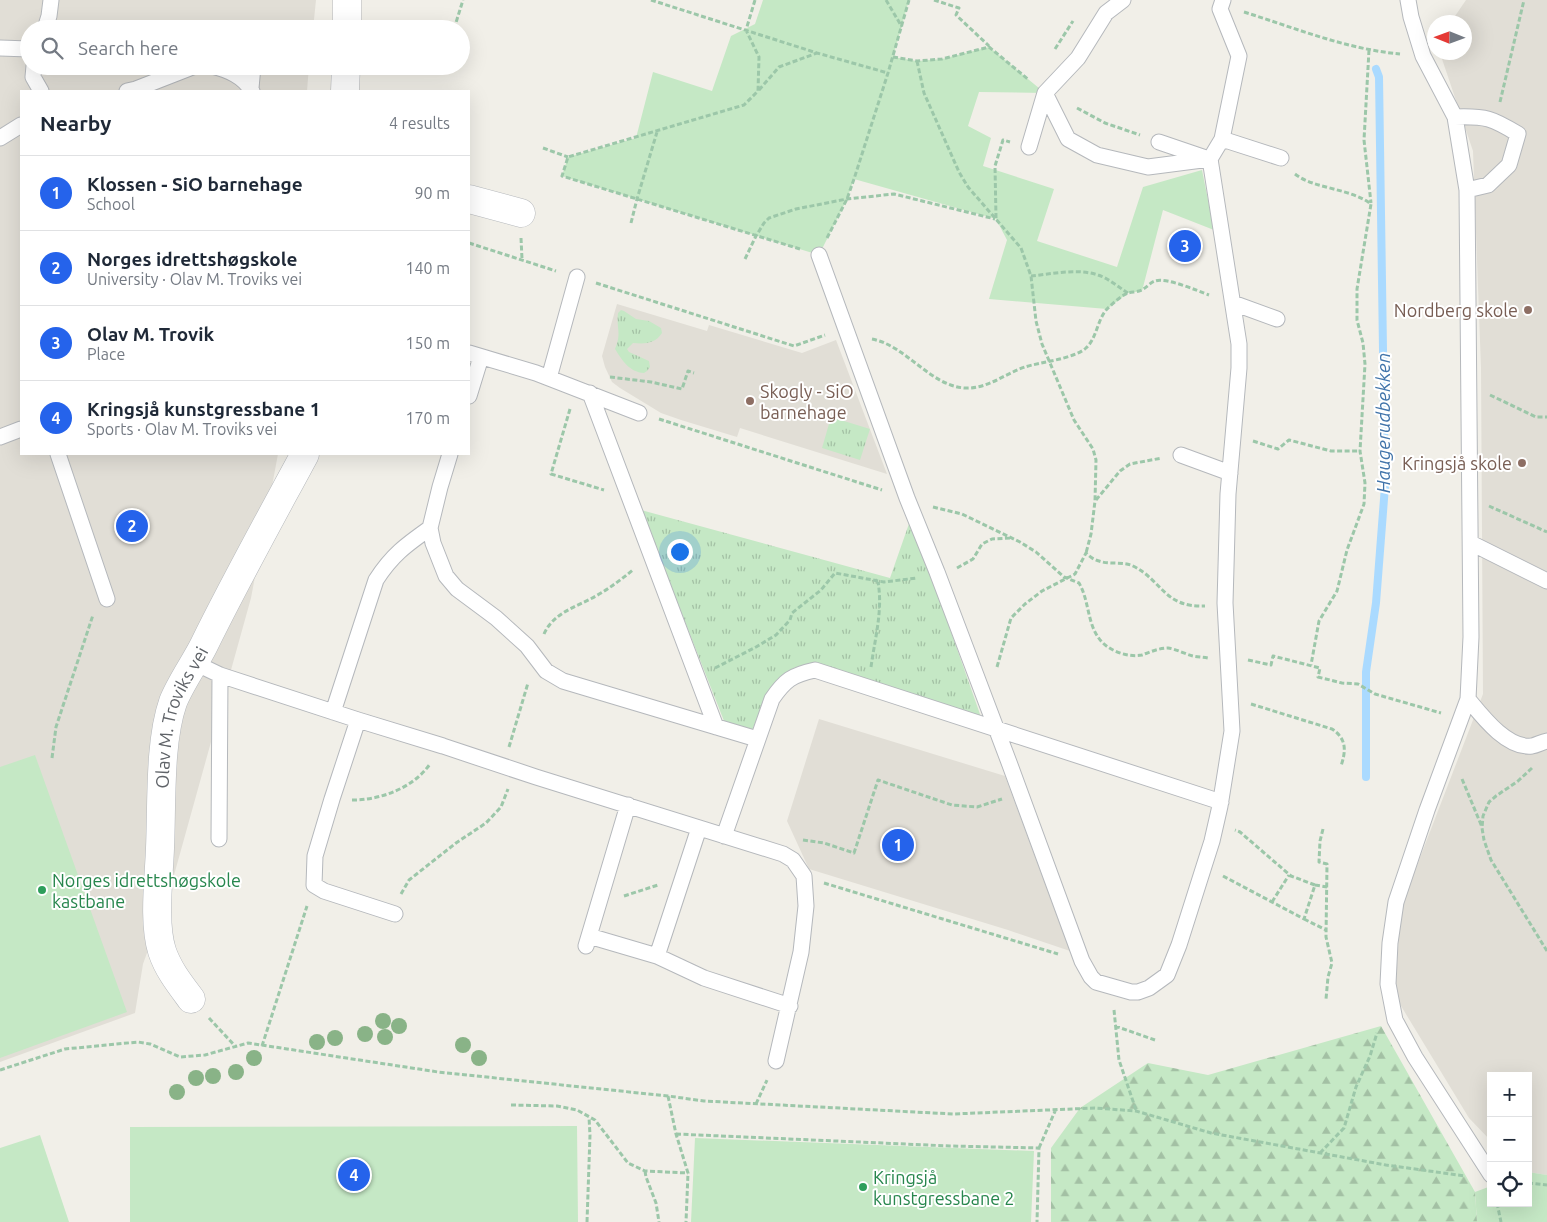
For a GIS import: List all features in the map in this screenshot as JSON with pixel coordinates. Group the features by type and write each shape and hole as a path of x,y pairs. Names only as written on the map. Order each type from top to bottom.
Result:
{"street":[{"path":"347,0 347,20"},
{"path":"346,75 346,90"},
{"path":"470,198 521,213"},
{"name":"Olav M. Troviks vei","path":"191,999 170,972 161,949 157,917 166,731 174,699 195,663 229,595 304,455"}],"lane":[{"path":"47,20 51,0"},
{"path":"1029,147 1045,93 1078,58 1106,13 1123,0"},
{"path":"1408,0 1411,18 1423,56 1455,117 1467,190 1471,637 1468,699 1427,810 1396,902 1390,943 1388,984 1396,1020 1415,1057 1487,1169"},
{"path":"818,255 846,327 907,498 997,730 1082,961 1096,982 1131,992 1138,992 1149,988 1167,975 1179,945 1212,841 1232,731 1225,602 1228,494 1239,368 1239,344 1210,159 1222,140 1239,56 1222,4"},
{"path":"0,48 20,49"},
{"path":"33,75 40,90"},
{"path":"132,90 173,75"},
{"path":"236,75 241,78 251,90"},
{"path":"251,90 252,75"},
{"path":"1045,93 1068,139 1097,155 1148,167 1210,159"},
{"path":"1455,117 1475,116 1495,120 1518,134 1509,165 1488,185 1467,190"},
{"path":"0,138 20,126"},
{"path":"1222,140 1281,158"},
{"path":"1159,142 1210,159"},
{"path":"549,378 577,277"},
{"path":"1233,303 1277,319"},
{"path":"470,389 475,355 549,378 639,413"},
{"path":"583,391 631,498 716,727"},
{"path":"0,437 20,429"},
{"path":"1181,454 1230,473"},
{"path":"58,455 105,592"},
{"path":"450,455 430,528 433,543 446,576 457,589 496,618 527,646 546,672 563,681 756,739"},
{"path":"333,712 376,580 388,562 404,546 430,528"},
{"path":"1471,543 1547,581"},
{"path":"195,663 220,675 783,854 793,860 804,876 806,906 801,952 776,1061"},
{"path":"724,836 756,739 772,699 783,684 799,673 815,670 1220,802"},
{"path":"218,839 220,675"},
{"path":"1468,699 1494,728 1514,744 1531,746 1547,741"},
{"path":"358,720 315,856 314,885 324,891 395,914"},
{"path":"628,805 588,941 657,956 704,978 790,1006"},
{"path":"657,956 699,828"}],"path":[{"path":"457,20 463,0"},
{"path":"651,0 817,53 888,73"},
{"path":"755,0 746,30 758,57 758,91"},
{"path":"886,0 902,27"},
{"path":"568,157 562,176 818,255 847,199 888,73 909,0"},
{"path":"934,0 959,8 956,15 989,47 1045,93 1105,122 1159,142"},
{"path":"1495,120 1524,0"},
{"path":"1222,4 1332,40 1369,50 1423,56"},
{"path":"893,56 917,61 942,59 989,47"},
{"path":"1311,665 1319,621 1337,591 1347,550 1364,504 1365,483 1360,451 1366,364 1357,320 1357,289 1371,204 1364,140 1369,50"},
{"path":"543,148 568,157 744,105 779,67 817,53"},
{"path":"917,61 924,93 959,172 968,187 1021,248 1031,276 1036,321 1049,362 1074,420 1093,448 1096,460 1095,501 1091,534 1086,553 1075,574 1042,591 1011,618 986,701"},
{"path":"631,223 657,131"},
{"path":"996,219 995,166 1003,140 1029,147"},
{"path":"1281,158 1296,176 1362,198 1371,204"},
{"path":"745,259 756,236 769,218 847,199 894,194 996,219"},
{"path":"470,243 794,346 846,327 866,338 894,348 923,370 948,384 964,388 980,387 1026,366 1049,362 1085,349 1093,339 1098,324 1107,309 1128,293 1142,291 1155,281 1163,280 1233,303"},
{"path":"1031,276 1077,272 1091,273 1100,276 1128,293"},
{"path":"631,498 551,474 583,391 610,377 682,388 688,371 694,373"},
{"path":"1470,393 1492,395 1536,417 1547,417"},
{"path":"639,413 907,498 920,504 962,514 1013,538 1036,552 1064,577 1079,583 1083,590 1093,629 1098,638 1109,648 1126,655 1140,655 1168,648 1193,656 1220,660 1228,655"},
{"path":"1233,435 1278,449 1289,440 1331,451 1360,451"},
{"path":"1095,501 1120,471 1130,464 1181,454"},
{"path":"1470,498 1510,514 1547,532"},
{"path":"697,676 776,635 790,620 792,613 821,590 835,573 878,581 902,581 965,564 973,559 982,544 992,539 1013,538"},
{"path":"1086,553 1099,562 1132,565 1141,570 1162,591 1184,605 1202,606 1225,602"},
{"path":"395,914 402,892 409,880 456,843 486,823 501,807 536,658 548,624 563,612 616,584 652,554"},
{"path":"867,687 879,613 878,581"},
{"path":"52,758 56,727 105,592"},
{"path":"1243,659 1271,665 1274,656 1311,665 1320,668 1318,677 1342,683 1358,684 1378,694 1434,710 1460,720"},
{"path":"1230,697 1332,729 1340,734 1344,746 1341,766"},
{"path":"332,799 362,800 395,792 422,775 444,746"},
{"path":"1533,767 1518,781 1489,802 1483,816 1482,828 1484,840 1492,860 1547,951"},
{"path":"769,850 806,840 824,843 854,853 878,780 952,805 977,808 1020,793"},
{"path":"1471,804 1482,828"},
{"path":"1323,829 1320,841 1319,862 1327,864 1326,930 1332,963 1328,977 1326,999"},
{"path":"1240,832 1289,874 1314,885 1327,887"},
{"path":"1272,902 1289,874"},
{"path":"804,876 1082,961"},
{"path":"1226,877 1326,930"},
{"path":"599,904 682,878"},
{"path":"262,1046 314,885"},
{"path":"1304,919 1314,885"},
{"path":"1111,987 1119,1060 1136,1111"},
{"path":"191,999 236,1047"},
{"path":"1320,1153 1344,1128 1356,1087 1370,1056 1382,1013 1391,1001"},
{"path":"1115,1026 1155,1040"},
{"path":"0,1070 65,1049 138,1042 150,1044 180,1057 205,1055 248,1043 438,1072 704,1101 953,1114 1095,1108 1136,1111 1211,1133 1386,1165 1472,1177"},
{"path":"756,1104 776,1061"},
{"path":"668,1096 676,1134 688,1173 686,1222"},
{"path":"511,1104 557,1106 577,1110 595,1120 628,1163 645,1171 688,1173"},
{"path":"1037,1222 1039,1148 1056,1109"},
{"path":"587,1222 589,1117"},
{"path":"676,1134 940,1146 1039,1148"},
{"path":"645,1171 656,1203 659,1222"},
{"path":"1532,1183 1547,1185"},
{"path":"1498,1207 1500,1222"}],"shaded area":[{"path":"0,0 316,0 314,20 20,20 20,75 308,75 307,90 20,90 20,455 278,455 251,598 171,886 143,964 135,1013 0,1062"},
{"path":"1466,0 1547,0 1547,1175 1532,1173 1532,1072 1487,1072 1487,1137 1469,1118 1395,996 1401,907 1483,694 1481,368 1473,151 1442,60 1472,60 1472,15 1456,15"},
{"name":"Skogly - SiO barnehage","path":"617,304 707,331 709,325 802,353 836,340 887,474 740,428 737,437 681,420 661,413 620,388 612,382 602,356"},
{"path":"819,719 1005,776 1070,951 809,869 787,821"}],"green space":[{"path":"763,0 909,0 893,57 917,61 942,59 989,47 1045,93 979,92 968,126 991,138 983,166 1054,189 1037,241 1117,267 1143,187 1202,170 1214,230 1163,210 1142,291 1128,293 1107,309 989,299 1007,240 996,219 854,179 847,199 819,255 562,176 568,157 636,138 653,72 712,91 731,36 755,24"},
{"path":"621,310 636,319 649,321 661,328 662,333 653,341 633,343 627,349 629,352 649,361 650,367 644,373 630,368 615,349 618,335 618,313"},
{"path":"831,417 870,429 860,460 822,448"},
{"path":"641,510 890,578 911,518 981,717 818,665 794,668 778,680 762,705 751,733 726,726"},
{"name":"Norges idrettshøgskole kastbane","path":"35,755 127,1012 0,1058 0,767"},
{"path":"1381,1026 1475,1192 1477,1222 1051,1222 1051,1148 1080,1108 1148,1063 1208,1075"},
{"path":"577,1126 578,1222 130,1222 130,1127"},
{"path":"40,1135 69,1222 0,1222 0,1148"},
{"name":"Kringsjå kunstgressbane 2","path":"695,1138 1034,1151 1031,1222 691,1222"},
{"path":"1532,1173 1547,1175 1547,1222 1477,1222 1475,1192 1487,1188 1487,1207 1532,1207"}],"waterway":[{"name":"Haugerudbekken","path":"1366,777 1366,672 1376,603 1385,486 1379,77 1376,69"}],"place":[{"name":"Olav M. Trovik","path":"1185,246"},
{"name":"Nordberg skole","path":"1528,310"},
{"name":"Skogly - SiO barnehage","path":"750,401"},
{"name":"Kringsjå skole","path":"1522,463"},
{"name":"Norges idrettshøgskole","path":"132,526"},
{"name":"Klossen - SiO barnehage","path":"898,845"},
{"name":"Norges idrettshøgskole kastbane","path":"42,890"},
{"name":"Kringsjå kunstgressbane 1","path":"354,1175"},
{"name":"Kringsjå kunstgressbane 2","path":"863,1187"}]}
